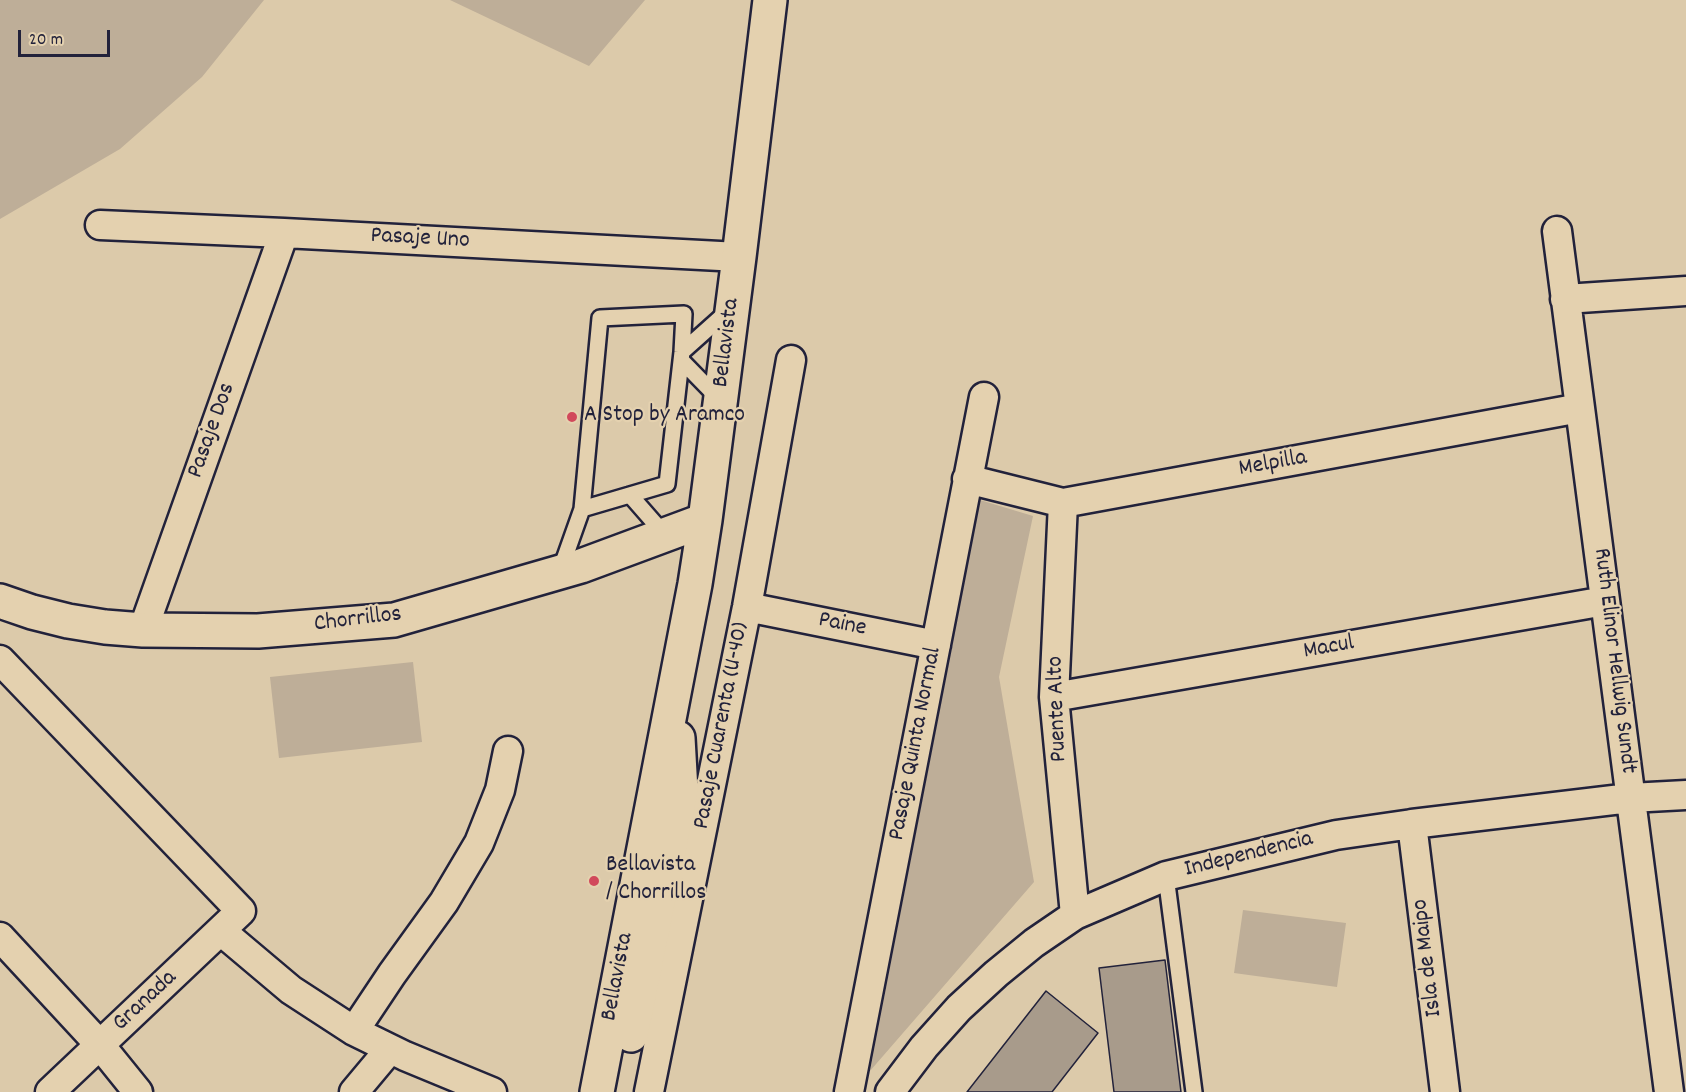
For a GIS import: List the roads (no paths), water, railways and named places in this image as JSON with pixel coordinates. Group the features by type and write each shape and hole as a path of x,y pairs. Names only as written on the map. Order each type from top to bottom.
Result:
{"main road":[{"name":"Bellavista","path":"597,1092 695,584 739,257 770,0"},
{"name":"Chorrillos","path":"0,601 68,621 143,630 258,631 394,620 560,572 705,520"},
{"name":"Bellavista","path":"619,1092 681,791 676,685"}],"street":[{"name":"Pasaje Uno","path":"100,225 739,257"},
{"name":"Ruth Elinor Hellwig Sundt","path":"1557,231 1669,1092"},
{"name":"Pasaje Dos","path":"143,630 284,233"},
{"path":"1565,299 1686,291"},
{"name":"Pasaje Cuarenta (U-40)","path":"649,1092 747,607 791,360"},
{"name":"Pasaje Quinta Normal","path":"849,1092 984,397"},
{"name":"Melpilla","path":"967,479 1063,503 1580,408"},
{"name":"Puente Alto","path":"1063,503 1054,697 1075,915"},
{"name":"Macul","path":"1054,697 1605,601"},
{"name":"Paine","path":"747,607 936,645"},
{"name":"Granada","path":"0,660 242,911 50,1092"},
{"path":"354,1031 444,902 479,843 500,790 508,751"},
{"name":"Independencia","path":"890,1092 924,1047 959,1008 1034,943 1075,915 1166,876 1336,835 1630,798 1686,795"},
{"name":"Isla de Maipo","path":"1412,824 1445,1092"},
{"path":"221,931 291,990 354,1031 390,1049 492,1092"},
{"path":"0,937 100,1045 138,1092"},
{"path":"354,1092 390,1049"}],"lane":[{"path":"682,356 732,307"},
{"path":"560,572 582,509 600,318 684,314 682,356 667,484 582,509"},
{"path":"682,356 720,400"},
{"path":"630,495 665,535"},
{"path":"1166,876 1194,1092"}],"place":[{"name":"A Stop by Aramco","path":"572,417"},
{"name":"Bellavista / Chorrillos","path":"594,881"}]}
